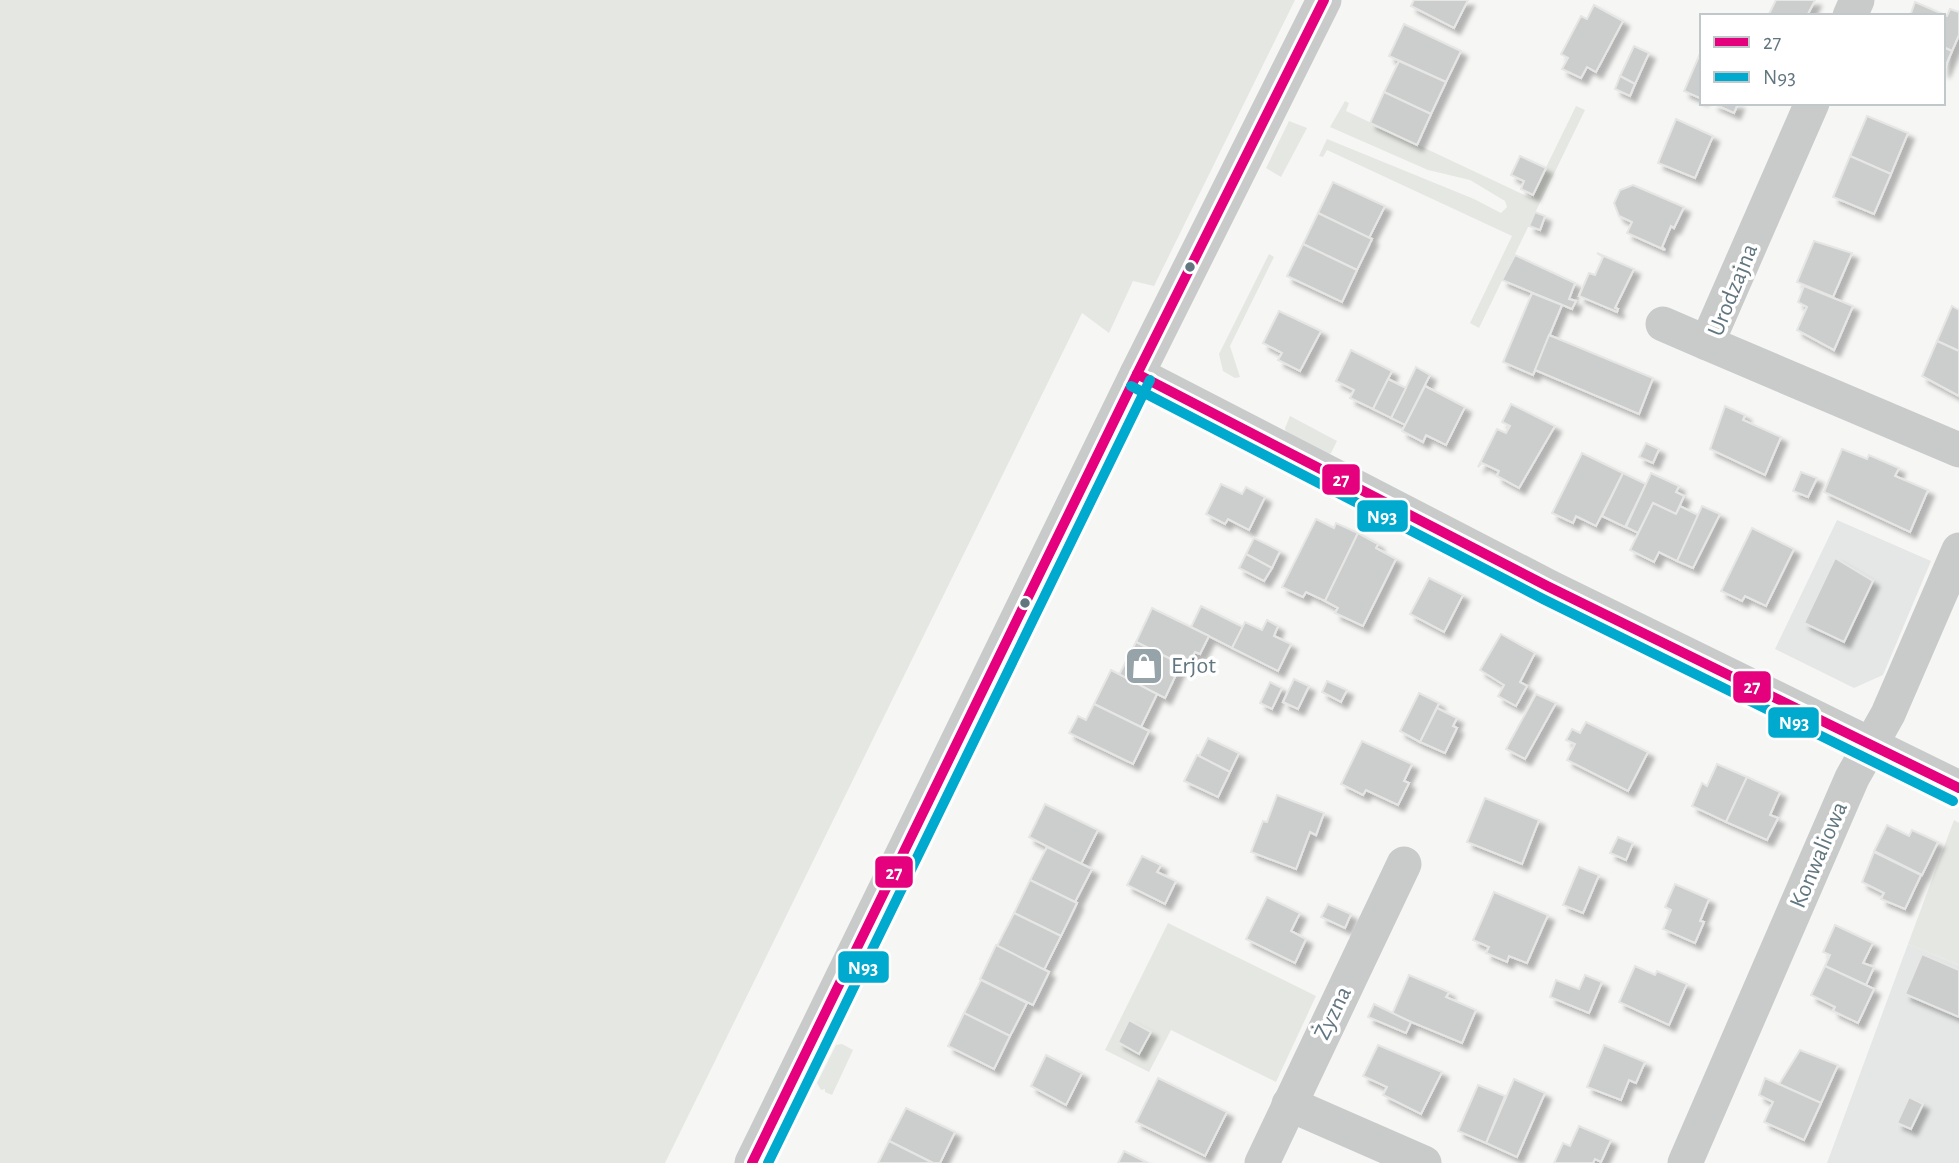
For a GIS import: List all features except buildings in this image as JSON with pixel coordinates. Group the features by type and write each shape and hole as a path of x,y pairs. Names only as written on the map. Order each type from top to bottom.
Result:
{"street":[{"path":"752,1163 1137,374 1324,0"},
{"name":"Urodzajna","path":"1811,105 1707,343 1959,450"},
{"path":"1663,324 1707,343"},
{"path":"1137,374 1371,496 1869,747 1959,788"},
{"name":"Konwaliowa","path":"1685,1163 1852,778 1888,714 1959,550"},
{"name":"Żyzna","path":"1262,1163 1404,864"},
{"path":"1289,1104 1424,1163"}],"shaded area":[{"path":"0,0 1295,0 1154,286 1133,281 1109,333 1082,313 665,1163 0,1163"},
{"path":"1345,101 1349,103 1346,111 1531,198 1576,106 1585,110 1479,328 1470,323 1512,236 1327,150 1323,157 1319,156 1327,139 1474,199 1501,213 1507,207 1505,201 1470,180 1428,170 1330,127"},
{"path":"1289,121 1307,128 1281,177 1266,168"},
{"path":"1269,254 1274,257 1230,346 1240,377 1235,378 1223,371 1219,354"},
{"path":"1290,416 1337,441 1331,453 1327,455 1286,435 1285,428"},
{"path":"1837,520 1931,561 1883,675 1854,688 1775,649"},
{"path":"1954,820 1959,823 1959,965 1908,944"},
{"path":"1168,923 1316,996 1276,1082 1171,1030 1149,1072 1105,1050"},
{"path":"1908,944 1959,965 1959,1163 1827,1163"},
{"path":"842,1044 853,1050 832,1095 825,1092 825,1089 821,1090 817,1083 836,1045"}],"transit line":[{"name":"27","path":"752,1163 1137,374 1324,0"},
{"name":"27","path":"1137,374 1549,587 1959,788"},
{"name":"N93","path":"768,1163 1150,380"},
{"name":"N93","path":"1131,386 1543,599 1953,801"}],"place":[{"name":"Erjot","path":"1144,666"}]}
